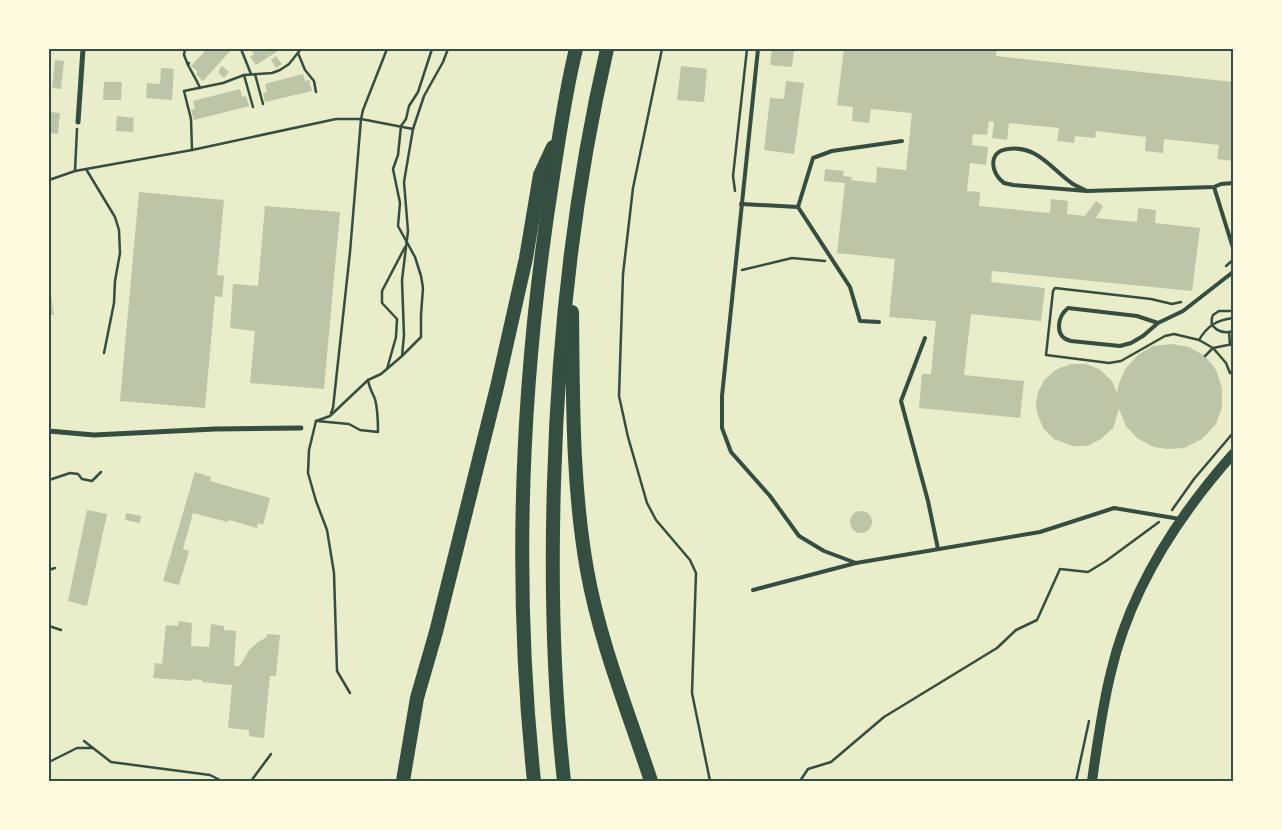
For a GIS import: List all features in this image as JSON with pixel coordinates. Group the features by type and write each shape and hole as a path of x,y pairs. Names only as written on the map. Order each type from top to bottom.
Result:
{"highway":[{"path":"534,781 526,679 523,564 526,439 541,252 560,130 576,49"},
{"path":"564,781 557,688 552,534 558,398 571,247 594,106 607,49"},
{"path":"403,781 417,698 436,632 526,258 540,175 560,130"},
{"path":"571,247 573,417 576,477 587,571 615,677 651,781"}],"main road":[{"path":"1092,781 1111,670 1125,628 1145,582 1180,519 1233,454"}],"street":[{"path":"78,122 83,49"},
{"path":"49,431 94,435 216,429 301,428"}],"lane":[{"path":"758,49 722,396 722,428 731,452 770,496 799,536 824,551 856,563"},
{"path":"879,322 860,321 850,287 798,207 812,158 832,151 902,141"},
{"path":"1087,192 1073,184 1046,160 1032,152 1002,150 994,160 994,173 998,179 1004,183 1022,186 1087,192 1214,187 1233,183"},
{"path":"1214,187 1233,248"},
{"path":"741,204 798,207"},
{"path":"1158,323 1138,316 1068,308 1063,312 1058,327 1064,339 1120,346 1131,343 1143,336 1158,323 1183,311 1233,272"},
{"path":"925,338 901,401 928,500 938,549"},
{"path":"753,590 856,563 1040,532 1114,508 1180,519"}],"path":[{"path":"185,49 184,54 200,88"},
{"path":"241,49 253,74 263,104"},
{"path":"192,150 191,118 184,91 223,83 244,75 272,73 289,64 301,49"},
{"path":"330,416 333,408 349,261 361,119 387,49"},
{"path":"316,421 330,416 368,380 381,374 421,337 424,288 415,257 398,226 400,203 394,169 402,126 409,106 418,92 432,49"},
{"path":"402,356 404,335 402,280 408,231 404,182 413,129 424,96 448,49"},
{"path":"662,49 633,188 623,274 619,396 628,437 647,503 656,520 690,560 696,573 692,693 710,781"},
{"path":"298,53 305,70 314,81 316,92"},
{"path":"244,75 253,107"},
{"path":"49,180 75,171 192,150 336,119 361,119 413,129"},
{"path":"75,171 78,122"},
{"path":"86,169 115,217 119,230 120,253 115,281 114,303 104,353"},
{"path":"386,369 396,337 396,319 382,303 382,291 406,243"},
{"path":"1220,271 1233,260"},
{"path":"1185,300 1172,304 1151,299 1055,288 1053,291 1046,355 1109,363 1121,361 1165,336 1174,334 1199,340 1213,348 1220,354 1230,373 1233,372"},
{"path":"1233,311 1224,310 1215,313 1211,319 1212,324 1220,331 1233,331"},
{"path":"1199,340 1203,332 1212,324 1233,318"},
{"path":"1204,356 1213,348 1232,345 1229,332"},
{"path":"316,421 348,424 360,430 378,432 378,414 368,380"},
{"path":"316,421 309,450 308,473 327,530 332,564 337,671 350,693"},
{"path":"49,480 70,473 78,474 82,479 92,481 101,472"},
{"path":"800,781 808,769 832,762 884,717 997,648 1016,630 1037,620 1060,569 1088,572 1168,516"},
{"path":"49,570 55,568"},
{"path":"49,626 61,630"},
{"path":"84,741 111,762 210,775 222,781"},
{"path":"49,762 77,748 94,748"},
{"path":"251,781 271,754"}],"building":[{"path":"207,49 232,49 203,81 196,74 198,72 191,66"},
{"path":"250,49 281,49 256,65 250,57 254,54"},
{"path":"772,49 794,49 792,67 770,65"},
{"path":"844,49 997,49 996,56 1233,82 1233,161 1217,159 1219,145 1164,139 1163,153 1145,151 1146,137 1096,131 1095,138 1075,136 1074,143 1057,141 1059,128 1009,123 1007,140 992,138 994,122 989,121 987,135 973,134 972,145 988,147 986,165 970,163 967,191 980,192 979,206 1050,213 1051,199 1068,201 1067,214 1085,216 1096,201 1103,206 1096,218 1137,222 1138,208 1156,210 1155,223 1200,228 1192,291 992,271 991,282 1045,288 1041,321 971,314 964,375 1024,381 1020,418 919,408 922,374 931,374 936,321 889,317 895,259 837,253 845,183 824,181 825,169 844,171 843,176 852,177 851,180 876,183 877,167 906,170 912,113 871,109 869,123 852,121 853,107 837,105"},
{"path":"276,56 282,64 276,68 271,60"},
{"path":"55,60 64,61 61,89 52,88"},
{"path":"222,66 229,72 224,78 218,72"},
{"path":"681,66 707,69 704,102 677,100"},
{"path":"161,68 174,69 172,100 146,98 147,83 160,84"},
{"path":"303,74 305,81 309,80 312,91 265,102 263,93 267,92 265,84"},
{"path":"786,81 804,83 794,154 764,150 770,98 784,99"},
{"path":"104,82 122,82 121,100 103,100"},
{"path":"240,89 242,97 246,96 249,106 194,120 191,110 195,109 193,101"},
{"path":"49,112 60,113 58,134 49,133"},
{"path":"117,116 134,118 133,132 116,131"},
{"path":"139,192 224,200 217,275 224,276 224,278 222,297 215,296 205,408 120,401"},
{"path":"265,206 340,212 324,389 250,383 255,331 230,328 233,284 258,286"},
{"path":"50,288 54,315 49,315"},
{"path":"1172,344 1189,347 1205,356 1216,370 1222,388 1222,408 1216,424 1202,439 1184,448 1168,449 1154,447 1137,438 1126,426 1119,409 1113,428 1101,439 1087,446 1072,446 1054,439 1043,428 1037,413 1038,392 1045,379 1057,369 1072,364 1086,364 1099,369 1112,381 1117,393 1119,383 1126,368 1139,354 1153,346"},
{"path":"195,472 211,477 210,481 270,498 263,525 258,523 257,528 193,513 183,549 189,551 179,585 163,581"},
{"path":"87,510 107,514 87,606 68,601"},
{"path":"857,511 865,511 872,518 872,526 865,533 857,533 850,526 850,518"},
{"path":"126,513 141,516 140,523 125,520"},
{"path":"179,621 192,623 191,646 209,647 211,624 224,626 224,630 236,631 234,666 240,666 249,650 267,637 267,634 280,635 276,676 270,676 264,738 249,736 249,730 228,728 232,685 191,679 191,681 153,678 155,663 162,664 166,625 178,626"}]}
